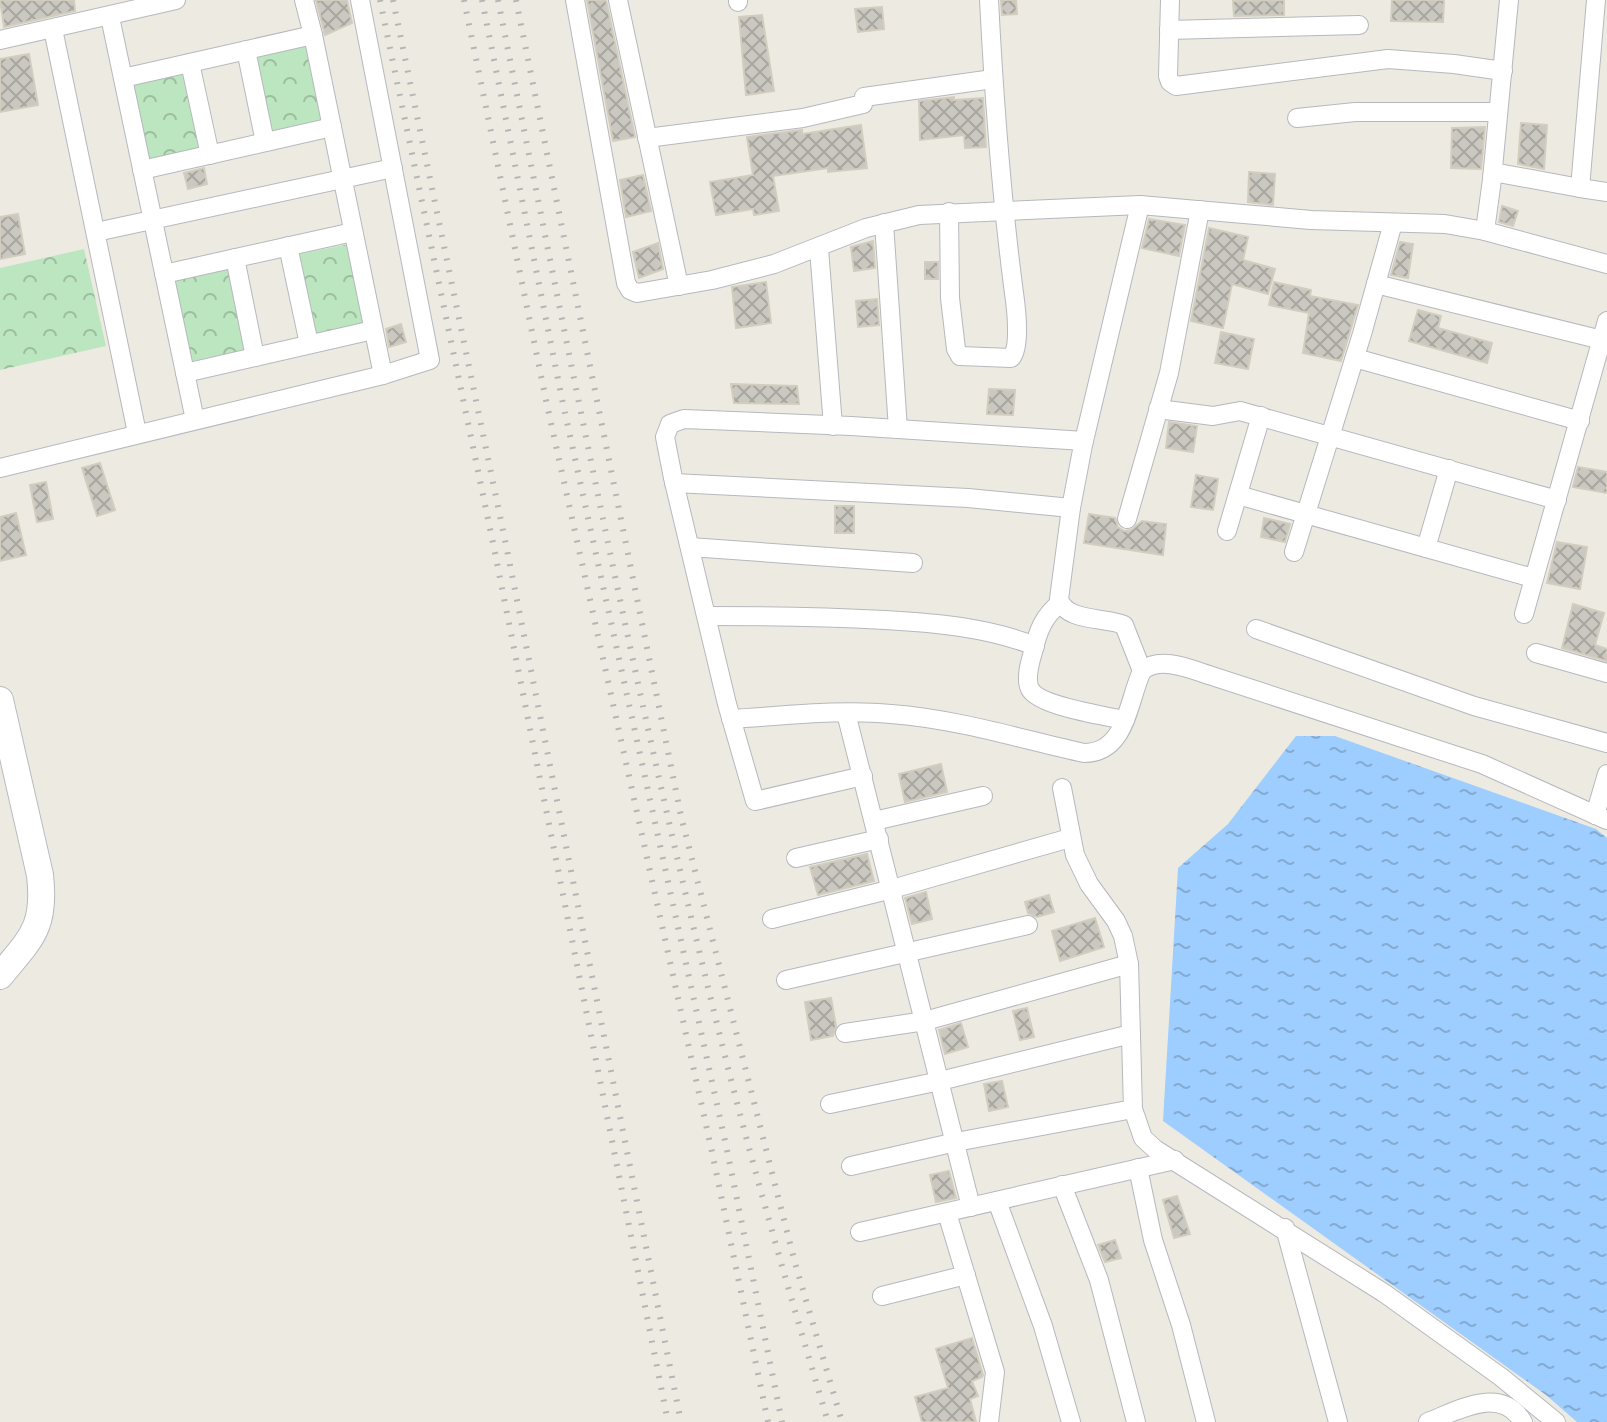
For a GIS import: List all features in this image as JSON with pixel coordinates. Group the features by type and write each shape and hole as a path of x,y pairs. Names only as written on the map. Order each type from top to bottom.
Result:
{"street":[{"path":"0,40 176,0"},
{"path":"304,0 383,375"},
{"path":"0,468 383,375 426,363 431,358 360,0"},
{"path":"575,0 628,287 633,292 641,294 774,264 884,223 919,215 1140,205 1311,220 1426,222 1485,231 1607,264"},
{"path":"618,0 679,286"},
{"path":"949,212 950,298 956,349 963,357 1011,358 1017,350 1015,302 1003,213 989,0"},
{"path":"1170,0 1168,76 1176,86 1388,59 1503,71"},
{"path":"1492,179 1509,0"},
{"path":"1580,188 1596,0"},
{"path":"110,17 195,420"},
{"path":"1169,30 1359,25"},
{"path":"53,29 137,433"},
{"path":"123,78 313,35"},
{"path":"246,50 265,142"},
{"path":"190,63 210,155"},
{"path":"647,138 803,118 863,104 864,97 993,79"},
{"path":"1297,118 1355,112 1498,112"},
{"path":"142,170 332,127"},
{"path":"96,232 393,168"},
{"path":"1485,231 1493,172 1607,192"},
{"path":"1125,720 1036,696 1028,682 1042,621 1060,603 1071,508 1084,441 1140,205"},
{"path":"1127,519 1169,373 1200,210"},
{"path":"884,223 898,429"},
{"path":"1294,552 1355,358 1393,223"},
{"path":"164,274 353,232"},
{"path":"288,246 309,344"},
{"path":"819,249 833,426"},
{"path":"235,258 255,357"},
{"path":"1376,284 1605,331 1524,614"},
{"path":"185,373 373,330"},
{"path":"1355,358 1580,421"},
{"path":"1158,409 1213,416 1235,410 1557,500"},
{"path":"1227,531 1261,416"},
{"path":"863,776 755,801 731,719 674,483 666,429 675,421 684,419 1084,441"},
{"path":"1426,548 1449,469"},
{"path":"674,483 968,498 1071,508"},
{"path":"1238,495 1533,578"},
{"path":"690,547 913,563"},
{"path":"1060,603 1071,613 1124,625 1142,671"},
{"path":"707,616 817,616 912,622 987,630 1035,646"},
{"path":"1256,629 1474,706 1607,743"},
{"path":"1536,653 1607,673"},
{"path":"731,719 846,713 895,714 943,720 1094,753 1114,741 1125,720 1142,671 1148,666 1168,664 1482,764 1601,818 1607,774"},
{"path":"0,700 42,892 42,912 33,935 0,976"},
{"path":"846,713 971,1207"},
{"path":"1062,788 1070,838 1089,884 1123,936 1129,964 1133,1109 1143,1138 1396,1301 1501,1377 1556,1422"},
{"path":"796,858 983,796"},
{"path":"772,919 892,889 1070,838"},
{"path":"786,980 1028,925"},
{"path":"845,1033 925,1021 1129,964"},
{"path":"830,1104 940,1081 1131,1034"},
{"path":"851,1166 956,1142 1133,1109"},
{"path":"860,1232 1175,1160"},
{"path":"1138,1168 1153,1240 1181,1325 1206,1422"},
{"path":"1062,1185 1099,1280 1136,1422"},
{"path":"997,1201 1043,1326 1071,1422"},
{"path":"947,1213 995,1372 989,1422"},
{"path":"1285,1228 1338,1422"},
{"path":"882,1296 966,1275"},
{"path":"1439,1420 1485,1402 1500,1402 1510,1406 1523,1422"}],"green space":[{"path":"308,42 325,124 271,135 254,54"},
{"path":"186,70 203,151 149,162 132,81"},
{"path":"349,244 366,325 312,336 295,255"},
{"path":"84,249 106,346 0,370 0,268"},
{"path":"229,269 246,350 192,361 175,280"}],"water":[{"path":"1296,736 1335,736 1596,829 1607,838 1607,1422 1577,1422 1546,1395 1163,1121 1178,868 1228,824"}],"building":[{"path":"0,0 74,0 75,11 4,27"},
{"path":"316,0 347,0 352,23 325,35"},
{"path":"587,0 606,0 635,137 613,141"},
{"path":"1001,0 1016,0 1017,14 1002,15"},
{"path":"1284,0 1284,15 1234,16 1233,1"},
{"path":"1392,0 1444,0 1443,22 1391,21"},
{"path":"882,7 884,29 858,32 855,9"},
{"path":"762,15 774,91 746,95 739,17"},
{"path":"29,54 38,105 0,112 0,59"},
{"path":"954,97 954,100 983,98 986,147 965,148 964,135 920,140 919,101"},
{"path":"1521,123 1547,125 1544,169 1518,164"},
{"path":"861,125 867,168 828,172 828,168 773,176 779,211 754,215 753,209 716,215 710,182 753,175 747,137 802,130 802,134"},
{"path":"1485,127 1481,169 1451,168 1452,128"},
{"path":"204,168 207,184 188,189 184,173"},
{"path":"1249,172 1275,174 1273,205 1248,202"},
{"path":"643,175 651,211 626,217 620,180"},
{"path":"1502,206 1518,211 1513,226 1499,222"},
{"path":"18,214 25,254 0,259 0,217"},
{"path":"1149,219 1185,225 1179,256 1142,248"},
{"path":"1209,228 1248,237 1243,260 1275,269 1268,294 1232,284 1223,328 1191,321"},
{"path":"873,241 875,268 854,271 851,247"},
{"path":"1400,242 1413,244 1408,278 1391,275"},
{"path":"658,243 663,269 639,278 633,252"},
{"path":"925,262 938,262 938,279 925,279"},
{"path":"766,282 771,323 736,328 732,287"},
{"path":"1274,282 1311,290 1310,296 1358,305 1341,361 1303,353 1309,313 1269,305"},
{"path":"877,299 879,325 858,327 856,301"},
{"path":"1418,310 1441,316 1438,328 1492,343 1487,363 1409,341"},
{"path":"401,324 406,342 389,347 386,329"},
{"path":"1221,332 1254,339 1248,369 1215,363"},
{"path":"731,384 797,386 799,404 734,403"},
{"path":"989,389 1015,390 1013,415 987,414"},
{"path":"1169,422 1197,426 1193,452 1166,448"},
{"path":"100,463 115,510 97,516 82,468"},
{"path":"1578,467 1607,472 1607,493 1573,487"},
{"path":"1196,475 1218,479 1213,510 1191,507"},
{"path":"46,482 53,519 37,522 30,485"},
{"path":"835,506 854,506 854,533 835,533"},
{"path":"16,513 26,555 0,561 0,517"},
{"path":"1089,514 1115,518 1118,527 1124,531 1131,530 1142,521 1166,524 1163,555 1084,543"},
{"path":"1264,518 1290,524 1285,542 1261,537"},
{"path":"1557,542 1587,547 1580,589 1547,583"},
{"path":"1573,604 1604,613 1595,645 1607,649 1607,661 1562,648"},
{"path":"941,764 947,792 905,802 899,774"},
{"path":"867,854 874,881 818,895 810,867"},
{"path":"926,892 932,919 912,924 905,898"},
{"path":"1049,895 1054,912 1037,917 1028,913 1025,902"},
{"path":"1095,918 1104,947 1060,961 1052,931"},
{"path":"831,998 836,1026 833,1036 811,1040 805,1002"},
{"path":"1027,1008 1034,1037 1020,1040 1013,1011"},
{"path":"961,1023 968,1047 945,1054 939,1030"},
{"path":"1002,1081 1008,1107 989,1111 984,1084"},
{"path":"949,1171 956,1198 936,1202 930,1175"},
{"path":"1177,1196 1190,1234 1174,1238 1163,1200"},
{"path":"1115,1240 1121,1258 1105,1262 1098,1245"},
{"path":"972,1338 983,1375 972,1381 978,1396 970,1399 976,1422 922,1422 915,1397 948,1388 936,1349"}],"railway":[{"path":"380,0 494,548 668,1422"},
{"path":"393,0 506,545 681,1422"},
{"path":"464,0 547,405 712,1152 768,1422"},
{"path":"482,0 563,404 727,1150 782,1422"},
{"path":"498,0 604,522 690,911 746,1136 828,1422"},
{"path":"516,0 681,816 795,1263 842,1422"}]}
